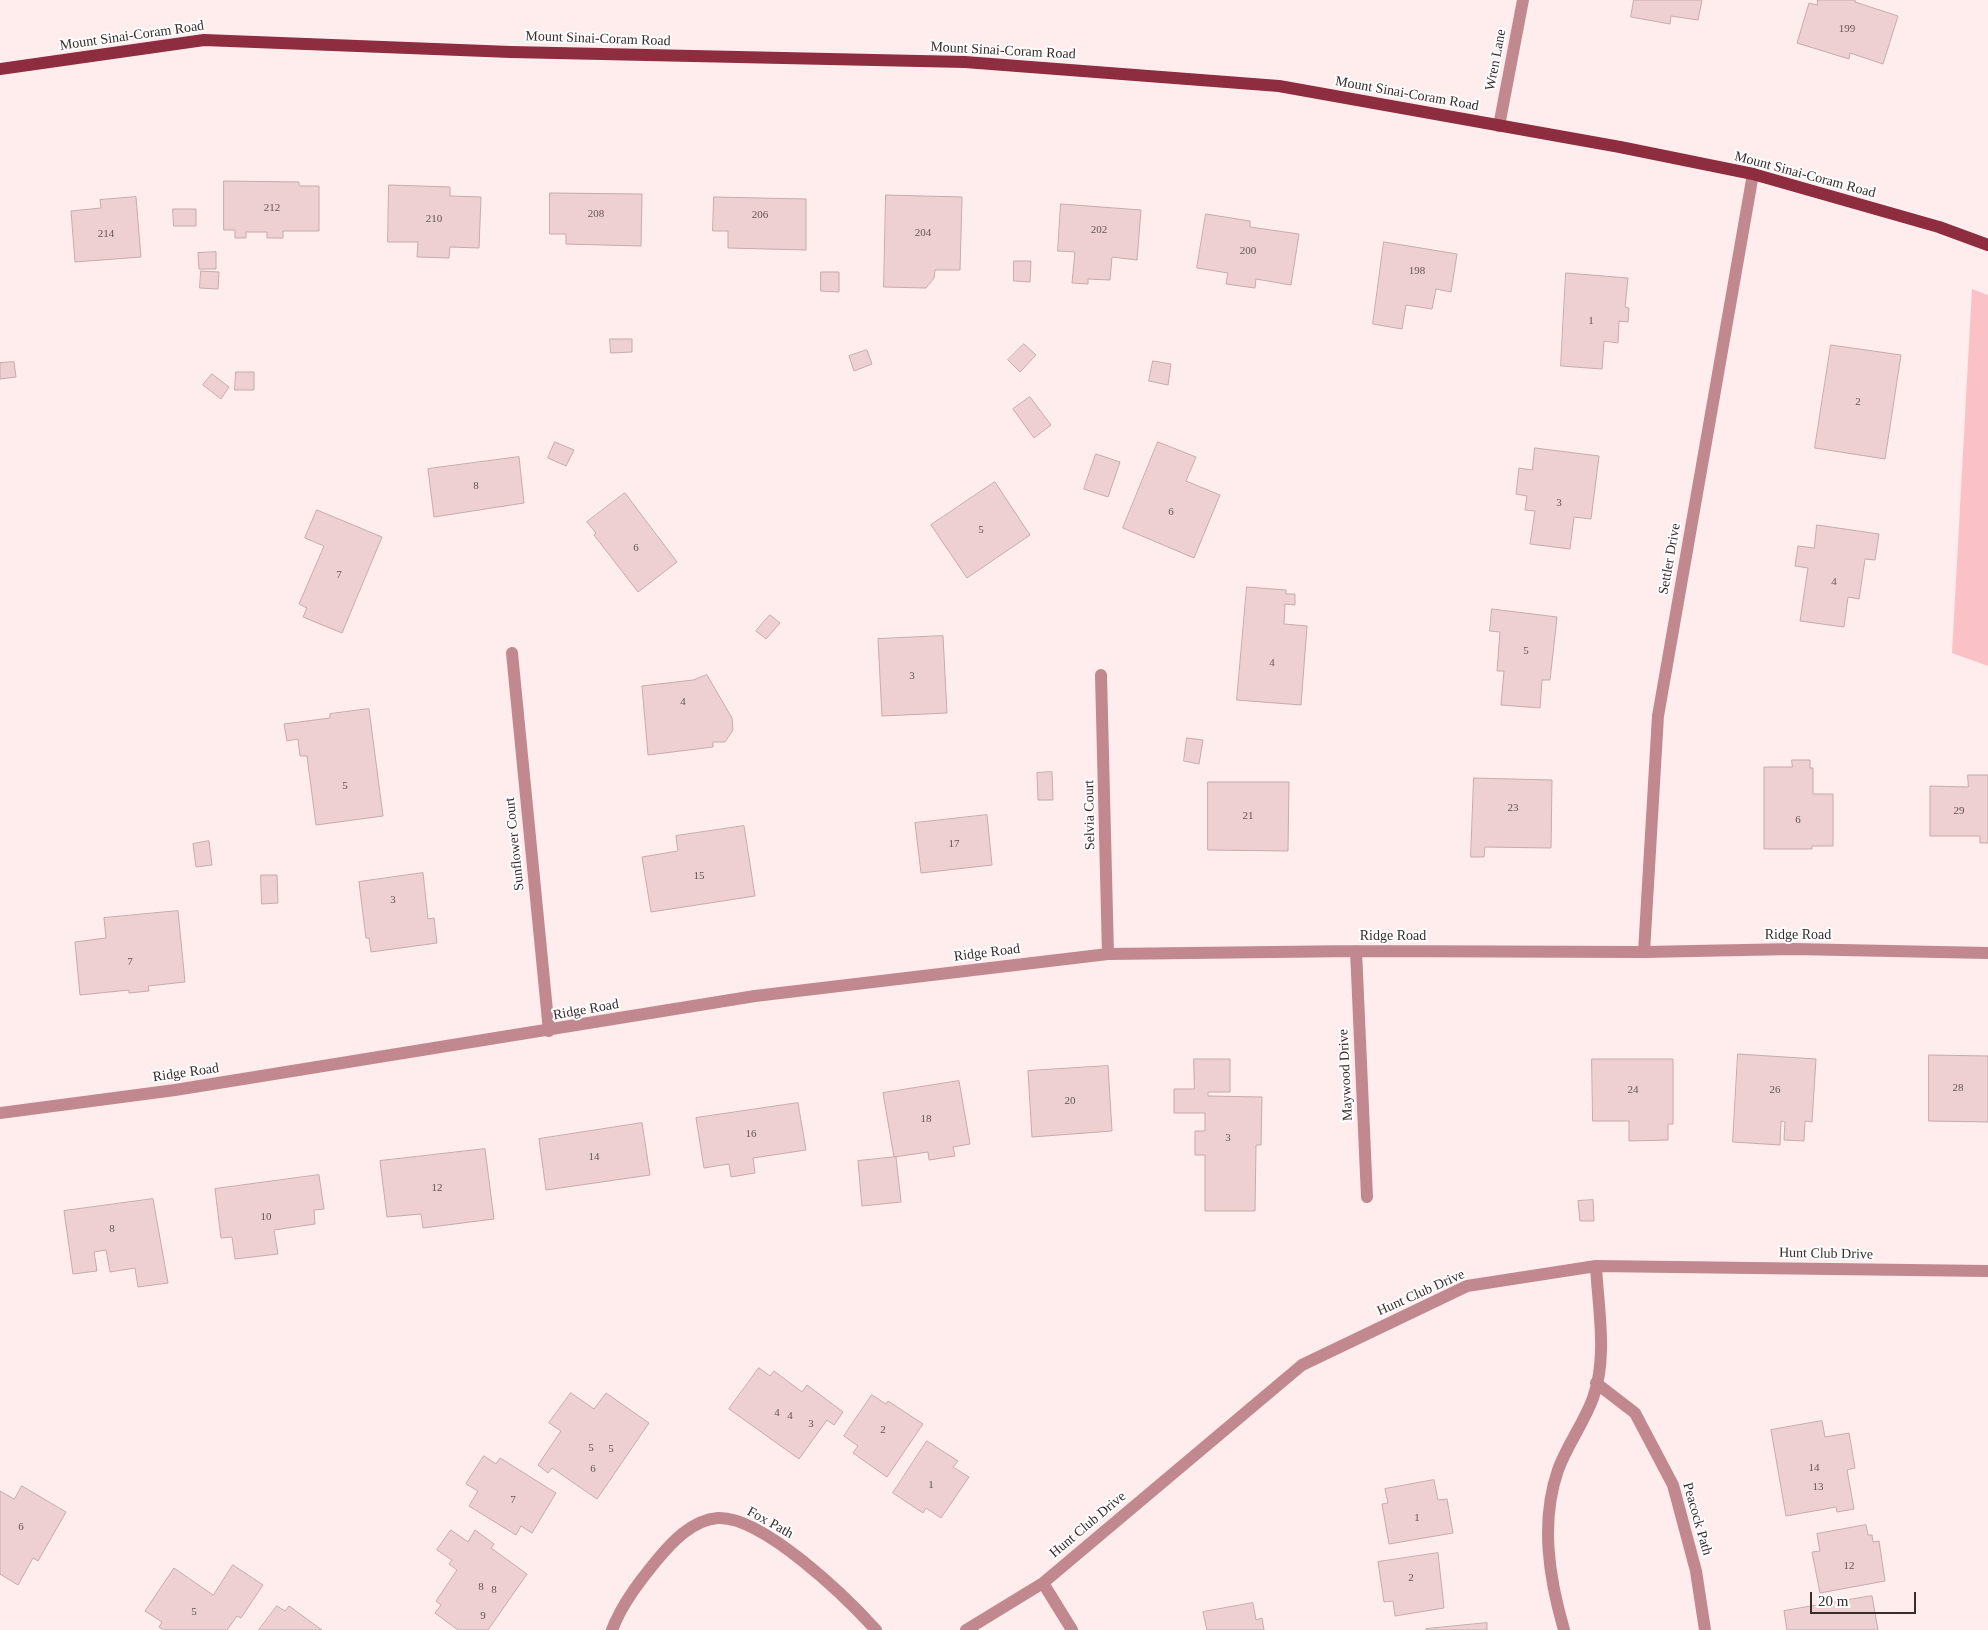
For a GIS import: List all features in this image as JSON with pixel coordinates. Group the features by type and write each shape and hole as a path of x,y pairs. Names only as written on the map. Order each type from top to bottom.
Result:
{"main road":[{"name":"Mount Sinai-Coram Road","path":"0,69 204,40 511,52 965,62 1279,86 1620,147 1753,174 1939,227 1988,245"}],"street":[{"name":"Wren Lane","path":"1499,126 1523,0"},
{"name":"Settler Drive","path":"1644,952 1658,716 1753,174"},
{"name":"Sunflower Court","path":"512,653 549,1031"},
{"name":"Selvia Court","path":"1102,675 1108,954"},
{"name":"Ridge Road","path":"0,1113 176,1090 756,996 1108,954 1356,951 1644,952 1794,949 1988,953"},
{"name":"Maywood Drive","path":"1356,951 1367,1197"},
{"name":"Hunt Club Drive","path":"967,1630 1043,1583 1302,1365 1467,1286 1596,1266 1988,1271"},
{"path":"1564,1630 1548,1558 1548,1514 1558,1469 1593,1398 1596,1383 1601,1353 1596,1266"},
{"name":"Peacock Path","path":"1596,1383 1635,1413 1673,1485 1696,1571 1705,1630"},
{"name":"Fox Path","path":"612,1630 628,1599 670,1545 691,1528 718,1518 742,1524 804,1561 848,1600 876,1630"},
{"path":"1043,1583 1072,1630"}],"shaded area":[{"path":"1972,289 1988,295 1988,666 1952,653"}],"building":[{"path":"1634,0 1702,0 1698,20 1671,16 1670,24 1631,17"},
{"path":"1818,0 1855,0 1855,2 1898,16 1883,64 1850,53 1849,59 1797,43 1809,3 1817,5"},
{"path":"224,181 299,182 299,186 319,186 319,231 283,231 283,238 267,238 267,232 246,232 246,238 235,238 235,230 224,230"},
{"path":"389,185 450,187 450,196 481,197 479,248 450,247 449,258 417,257 418,242 388,242"},
{"path":"550,193 642,194 641,246 566,244 566,234 550,234"},
{"path":"886,195 962,197 960,270 935,270 934,278 926,288 884,287"},
{"path":"136,197 141,257 75,262 71,211 101,208 100,200"},
{"path":"714,197 806,199 806,250 728,248 728,231 713,231"},
{"path":"1061,204 1141,210 1137,260 1112,257 1110,280 1088,279 1088,284 1072,283 1075,252 1058,251"},
{"path":"173,209 196,209 196,226 174,226"},
{"path":"1206,214 1250,221 1250,227 1299,234 1291,285 1256,279 1255,288 1226,284 1228,273 1197,268"},
{"path":"1384,242 1457,254 1451,292 1436,289 1432,309 1406,305 1402,329 1373,324"},
{"path":"216,252 216,269 199,269 198,253"},
{"path":"1014,261 1031,261 1030,282 1014,281"},
{"path":"201,271 219,272 218,289 200,288"},
{"path":"821,272 839,272 839,292 821,291"},
{"path":"1566,273 1628,278 1625,307 1629,308 1628,322 1619,321 1618,343 1604,341 1602,369 1561,366"},
{"path":"610,339 632,339 632,352 611,353"},
{"path":"1024,344 1036,355 1020,372 1008,360"},
{"path":"1831,345 1901,355 1885,459 1815,448"},
{"path":"867,350 872,364 854,371 849,356"},
{"path":"1153,361 1171,364 1168,385 1149,381"},
{"path":"14,362 16,377 0,379 0,363"},
{"path":"236,372 254,372 254,390 235,390"},
{"path":"212,374 229,387 221,399 203,385"},
{"path":"1030,397 1051,425 1034,438 1013,409"},
{"path":"555,442 574,450 566,466 548,458"},
{"path":"1158,442 1196,457 1186,481 1220,495 1194,558 1123,528"},
{"path":"1535,448 1599,456 1591,519 1574,517 1570,549 1530,544 1535,511 1525,510 1527,496 1516,494 1519,468 1532,470"},
{"path":"1096,454 1120,462 1108,497 1084,489"},
{"path":"519,457 524,503 434,517 428,469"},
{"path":"995,482 1030,535 967,578 931,525"},
{"path":"625,493 677,562 638,592 594,535 596,533 587,522"},
{"path":"317,510 382,537 342,633 303,617 307,608 299,604 324,546 305,538"},
{"path":"1817,525 1879,534 1875,560 1865,559 1859,599 1848,597 1844,627 1800,621 1808,568 1795,566 1798,546 1814,548"},
{"path":"1247,587 1286,590 1286,594 1295,594 1295,605 1285,604 1284,624 1307,626 1301,705 1237,700"},
{"path":"1492,609 1557,617 1550,680 1542,680 1540,708 1501,705 1504,671 1497,671 1500,632 1490,631"},
{"path":"770,615 780,623 766,639 756,631"},
{"path":"943,636 947,713 882,716 878,639"},
{"path":"707,675 732,718 733,730 725,742 713,742 713,747 648,755 642,686 693,680"},
{"path":"369,709 383,816 316,825 307,756 300,756 298,739 287,741 284,724 330,718 330,714"},
{"path":"1187,738 1203,740 1199,764 1184,761"},
{"path":"1792,760 1810,760 1810,768 1813,768 1813,794 1833,794 1833,846 1812,846 1812,849 1764,849 1764,767 1792,767"},
{"path":"1052,772 1053,800 1038,800 1037,773"},
{"path":"1968,775 1988,775 1988,843 1980,843 1980,836 1930,836 1930,786 1968,787"},
{"path":"1474,778 1552,780 1551,848 1485,847 1484,857 1471,857"},
{"path":"1208,782 1289,782 1288,851 1208,850"},
{"path":"987,815 992,865 921,873 915,823"},
{"path":"744,826 755,896 651,912 642,857 678,851 676,836"},
{"path":"209,841 212,865 196,867 193,844"},
{"path":"423,873 428,919 434,918 437,943 371,952 369,938 366,938 359,882"},
{"path":"261,875 277,875 278,903 262,904"},
{"path":"178,911 185,982 148,986 149,991 129,993 129,990 80,995 75,942 106,938 104,918"},
{"path":"1738,1054 1816,1059 1812,1122 1805,1121 1804,1141 1784,1140 1785,1122 1781,1121 1780,1145 1733,1142"},
{"path":"1929,1055 1988,1056 1988,1122 1929,1121"},
{"path":"1194,1059 1230,1059 1230,1092 1208,1092 1208,1096 1262,1097 1261,1145 1256,1145 1255,1211 1205,1211 1205,1155 1195,1155 1195,1131 1205,1131 1205,1113 1174,1113 1174,1089 1194,1089"},
{"path":"1592,1059 1673,1059 1673,1124 1668,1124 1668,1140 1629,1141 1629,1121 1593,1121"},
{"path":"1108,1066 1112,1131 1032,1137 1028,1071"},
{"path":"959,1081 970,1144 953,1147 955,1156 929,1160 928,1152 894,1157 883,1093"},
{"path":"798,1103 806,1150 753,1158 755,1173 731,1177 729,1164 704,1168 696,1118"},
{"path":"642,1123 650,1175 546,1190 539,1139"},
{"path":"485,1149 494,1219 423,1228 421,1214 387,1217 380,1161"},
{"path":"896,1157 901,1202 862,1206 858,1161"},
{"path":"319,1175 324,1209 314,1210 315,1224 274,1230 278,1254 235,1259 232,1237 221,1238 215,1189"},
{"path":"153,1199 168,1283 138,1287 135,1268 110,1272 106,1250 94,1252 97,1271 73,1274 64,1211"},
{"path":"1593,1200 1594,1221 1580,1221 1578,1201"},
{"path":"759,1368 770,1376 774,1371 802,1392 807,1385 843,1412 834,1425 827,1420 799,1459 729,1409"},
{"path":"571,1393 594,1409 606,1393 649,1423 597,1499 552,1468 548,1473 538,1465 561,1431 549,1423"},
{"path":"872,1395 886,1404 888,1401 923,1424 887,1477 853,1453 858,1446 844,1436"},
{"path":"1822,1421 1825,1437 1849,1433 1855,1468 1847,1470 1854,1509 1837,1512 1836,1507 1786,1516 1771,1430"},
{"path":"927,1441 958,1461 953,1467 969,1477 941,1518 926,1508 923,1513 893,1493"},
{"path":"484,1456 496,1464 500,1458 556,1493 532,1533 521,1526 516,1535 469,1506 478,1491 466,1484"},
{"path":"1434,1480 1438,1500 1447,1499 1453,1533 1389,1544 1382,1504 1388,1503 1385,1489"},
{"path":"22,1486 66,1512 38,1561 33,1558 18,1585 0,1574 0,1491 14,1499"},
{"path":"1866,1525 1868,1535 1872,1535 1873,1542 1879,1541 1885,1581 1820,1593 1812,1552 1820,1551 1817,1534"},
{"path":"451,1530 468,1542 475,1530 494,1544 491,1548 527,1574 488,1630 458,1630 435,1613 441,1605 436,1601 457,1570 449,1564 452,1560 437,1550"},
{"path":"1438,1553 1444,1608 1395,1616 1393,1601 1384,1602 1378,1562"},
{"path":"233,1565 263,1585 241,1618 237,1616 227,1630 164,1630 159,1627 162,1622 145,1611 174,1568 213,1595"},
{"path":"1872,1596 1878,1630 1787,1630 1784,1611"},
{"path":"1253,1603 1256,1620 1262,1618 1264,1630 1207,1630 1203,1612"},
{"path":"277,1606 285,1611 289,1606 322,1630 259,1630"},
{"path":"1487,1623 1487,1630 1426,1630 1426,1629"}]}
